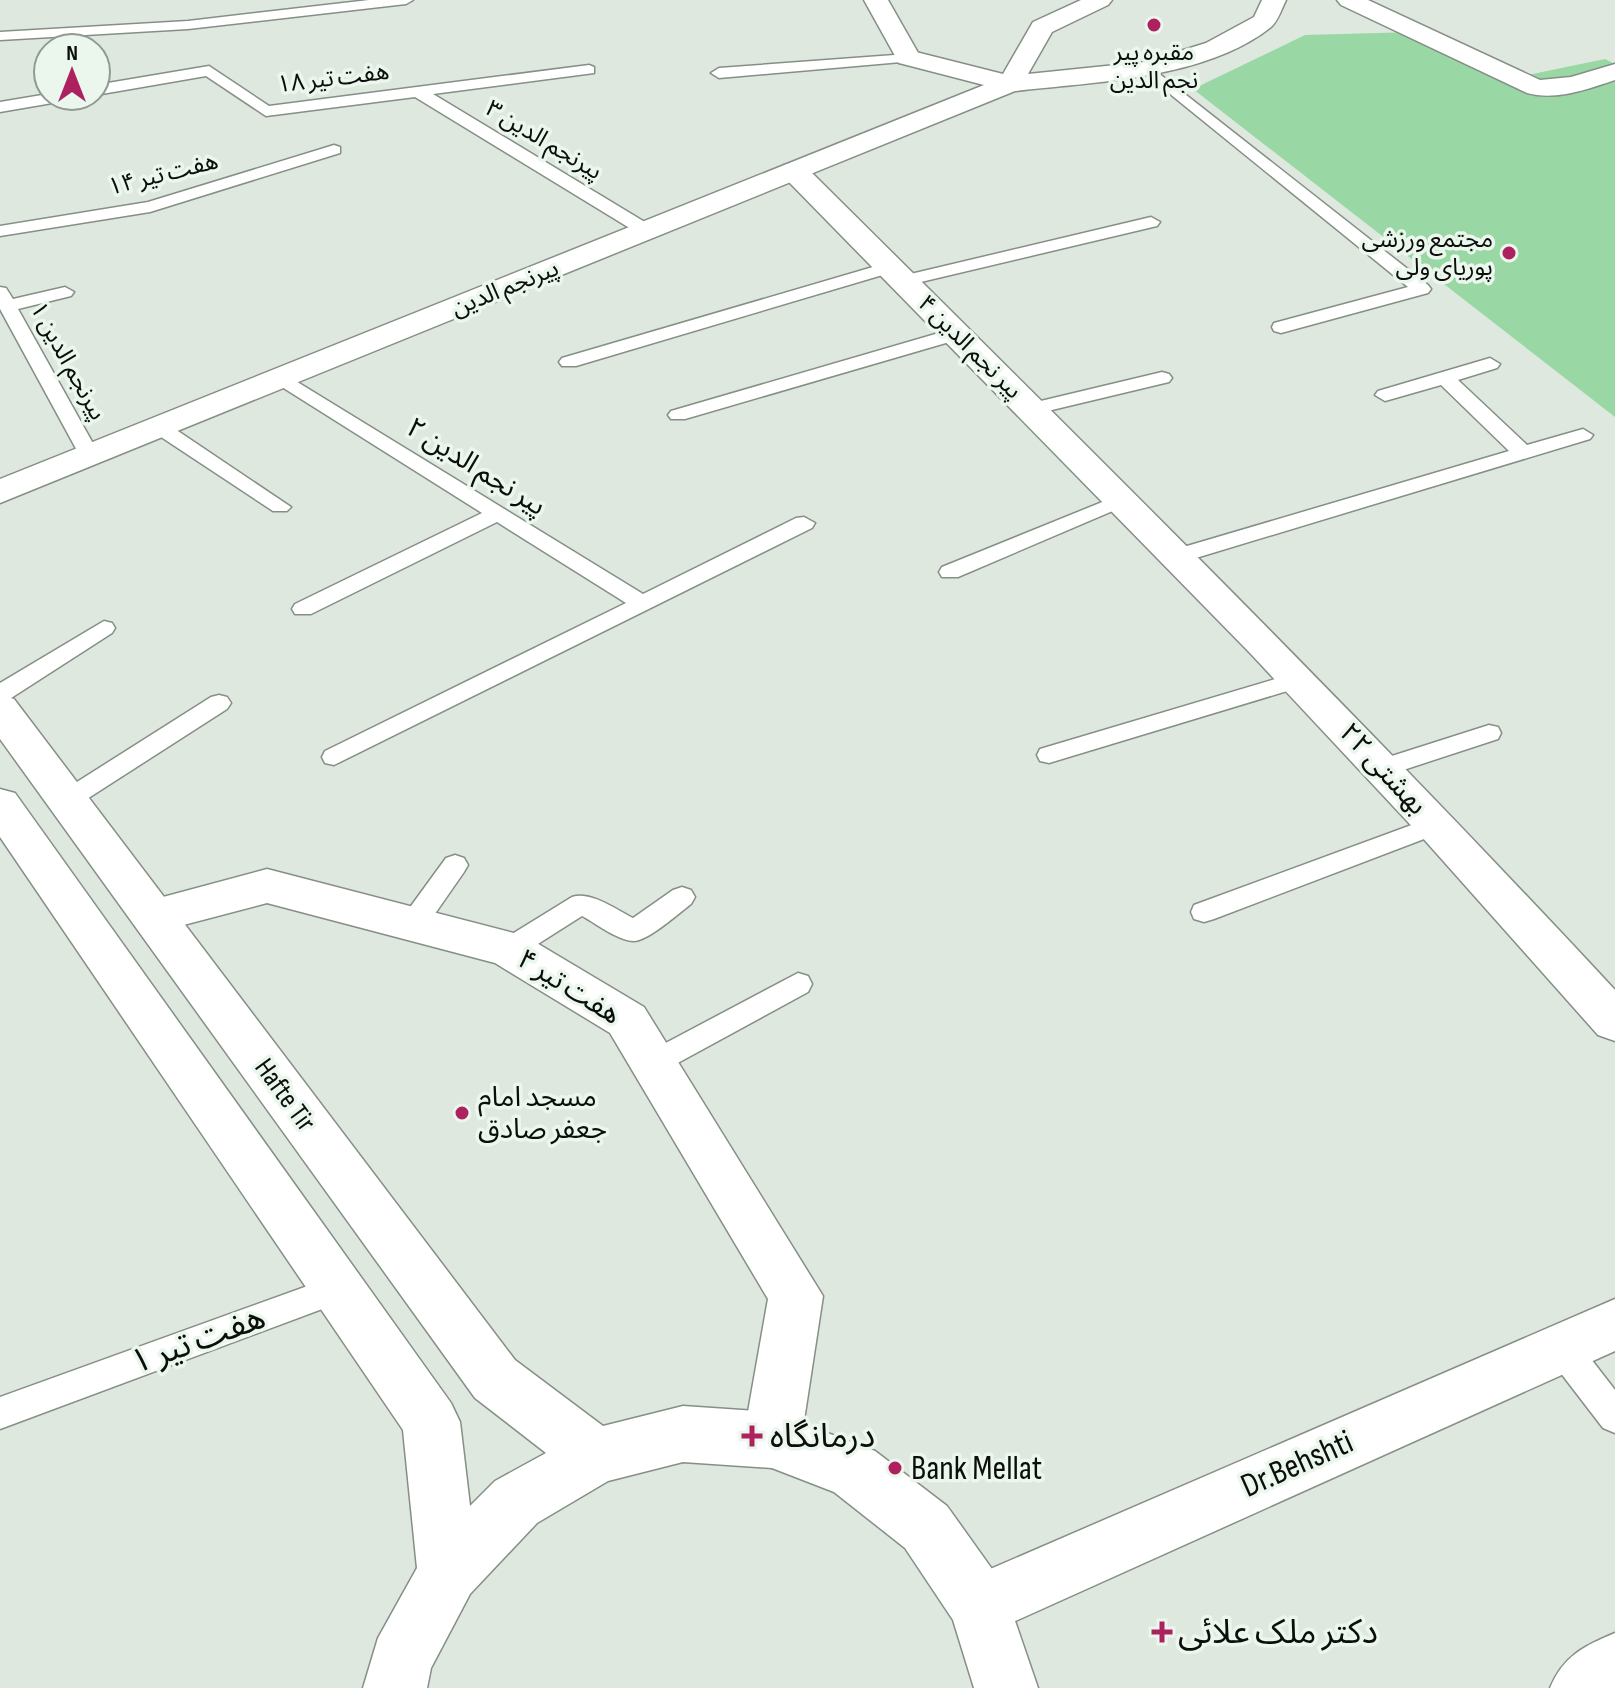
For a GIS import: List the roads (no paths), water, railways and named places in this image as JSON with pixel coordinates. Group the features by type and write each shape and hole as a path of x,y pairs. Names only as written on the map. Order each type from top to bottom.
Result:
{"street":[{"path":"876,0 937,113"},
{"path":"1010,84 1042,27 1100,0"},
{"path":"908,58 1010,84 1148,69 1215,48 1264,21 1274,0"},
{"path":"1349,0 1536,88 1573,85 1615,72"},
{"name":"پیرنجم الدین","path":"0,492 1010,84"},
{"name":"پیر نجم الدین ۴","path":"794,171 1134,511"},
{"name":"بهشتی ۲۲","path":"1134,511 1436,825 1615,1022"},
{"name":"Hafte Tir","path":"0,709 495,1379 596,1456"},
{"path":"0,804 431,1422 448,1572"},
{"name":"هفت تیر ۴","path":"153,916 267,886 509,949 627,1020 796,1296 772,1440"},
{"name":"Dr.Behshti","path":"980,1605 1615,1324"},
{"path":"395,1688 401,1661 448,1572 516,1502 596,1456 683,1434 772,1440 854,1471 926,1527 980,1605 1006,1688"},
{"path":"1582,1688 1615,1665"}],"lane":[{"path":"0,36 188,25 406,0"},
{"path":"719,73 908,58"},
{"path":"1148,69 1422,289 1281,327"},
{"name":"هفت تیر ۱۸","path":"112,87 209,71 266,111 589,70"},
{"name":"پیرنجم الدین ۳","path":"416,91 647,231"},
{"path":"0,107 32,102"},
{"name":"هفت تیر ۱۴","path":"0,231 150,207 334,150"},
{"path":"569,362 897,274 1151,222"},
{"path":"4,299 65,292"},
{"name":"پیرنجم الدین ۱","path":"4,299 90,456"},
{"path":"678,415 956,334"},
{"path":"1385,395 1490,364"},
{"path":"1444,377 1523,453"},
{"name":"پیر نجم الدین ۲","path":"281,378 642,603"},
{"path":"1031,409 1162,378"},
{"path":"159,427 280,507"},
{"path":"1178,556 1583,435"},
{"path":"950,572 1134,511"},
{"path":"303,609 498,513"},
{"path":"334,757 804,523"},
{"path":"0,694 104,628"},
{"path":"1049,755 1299,680"},
{"path":"67,800 219,703"},
{"path":"1382,768 1489,733"},
{"path":"1204,912 1436,825"},
{"path":"413,924 455,865"},
{"path":"509,949 581,904 635,931 682,897"},
{"path":"653,1063 798,984"},
{"name":"هفت تیر ۱","path":"0,1413 338,1289"},
{"path":"1562,1348 1615,1417"}],"place":[{"name":"مقبره پیر نجم الدین","path":"1154,25"},
{"name":"مجتمع ورزشی پوریای ولی","path":"1509,253"},
{"name":"مسجد امام جعفر صادق","path":"462,1113"},
{"name":"درمانگاه","path":"752,1436"},
{"name":"Bank Mellat","path":"895,1468"},
{"name":"دکتر ملک علائی","path":"1162,1632"}]}
